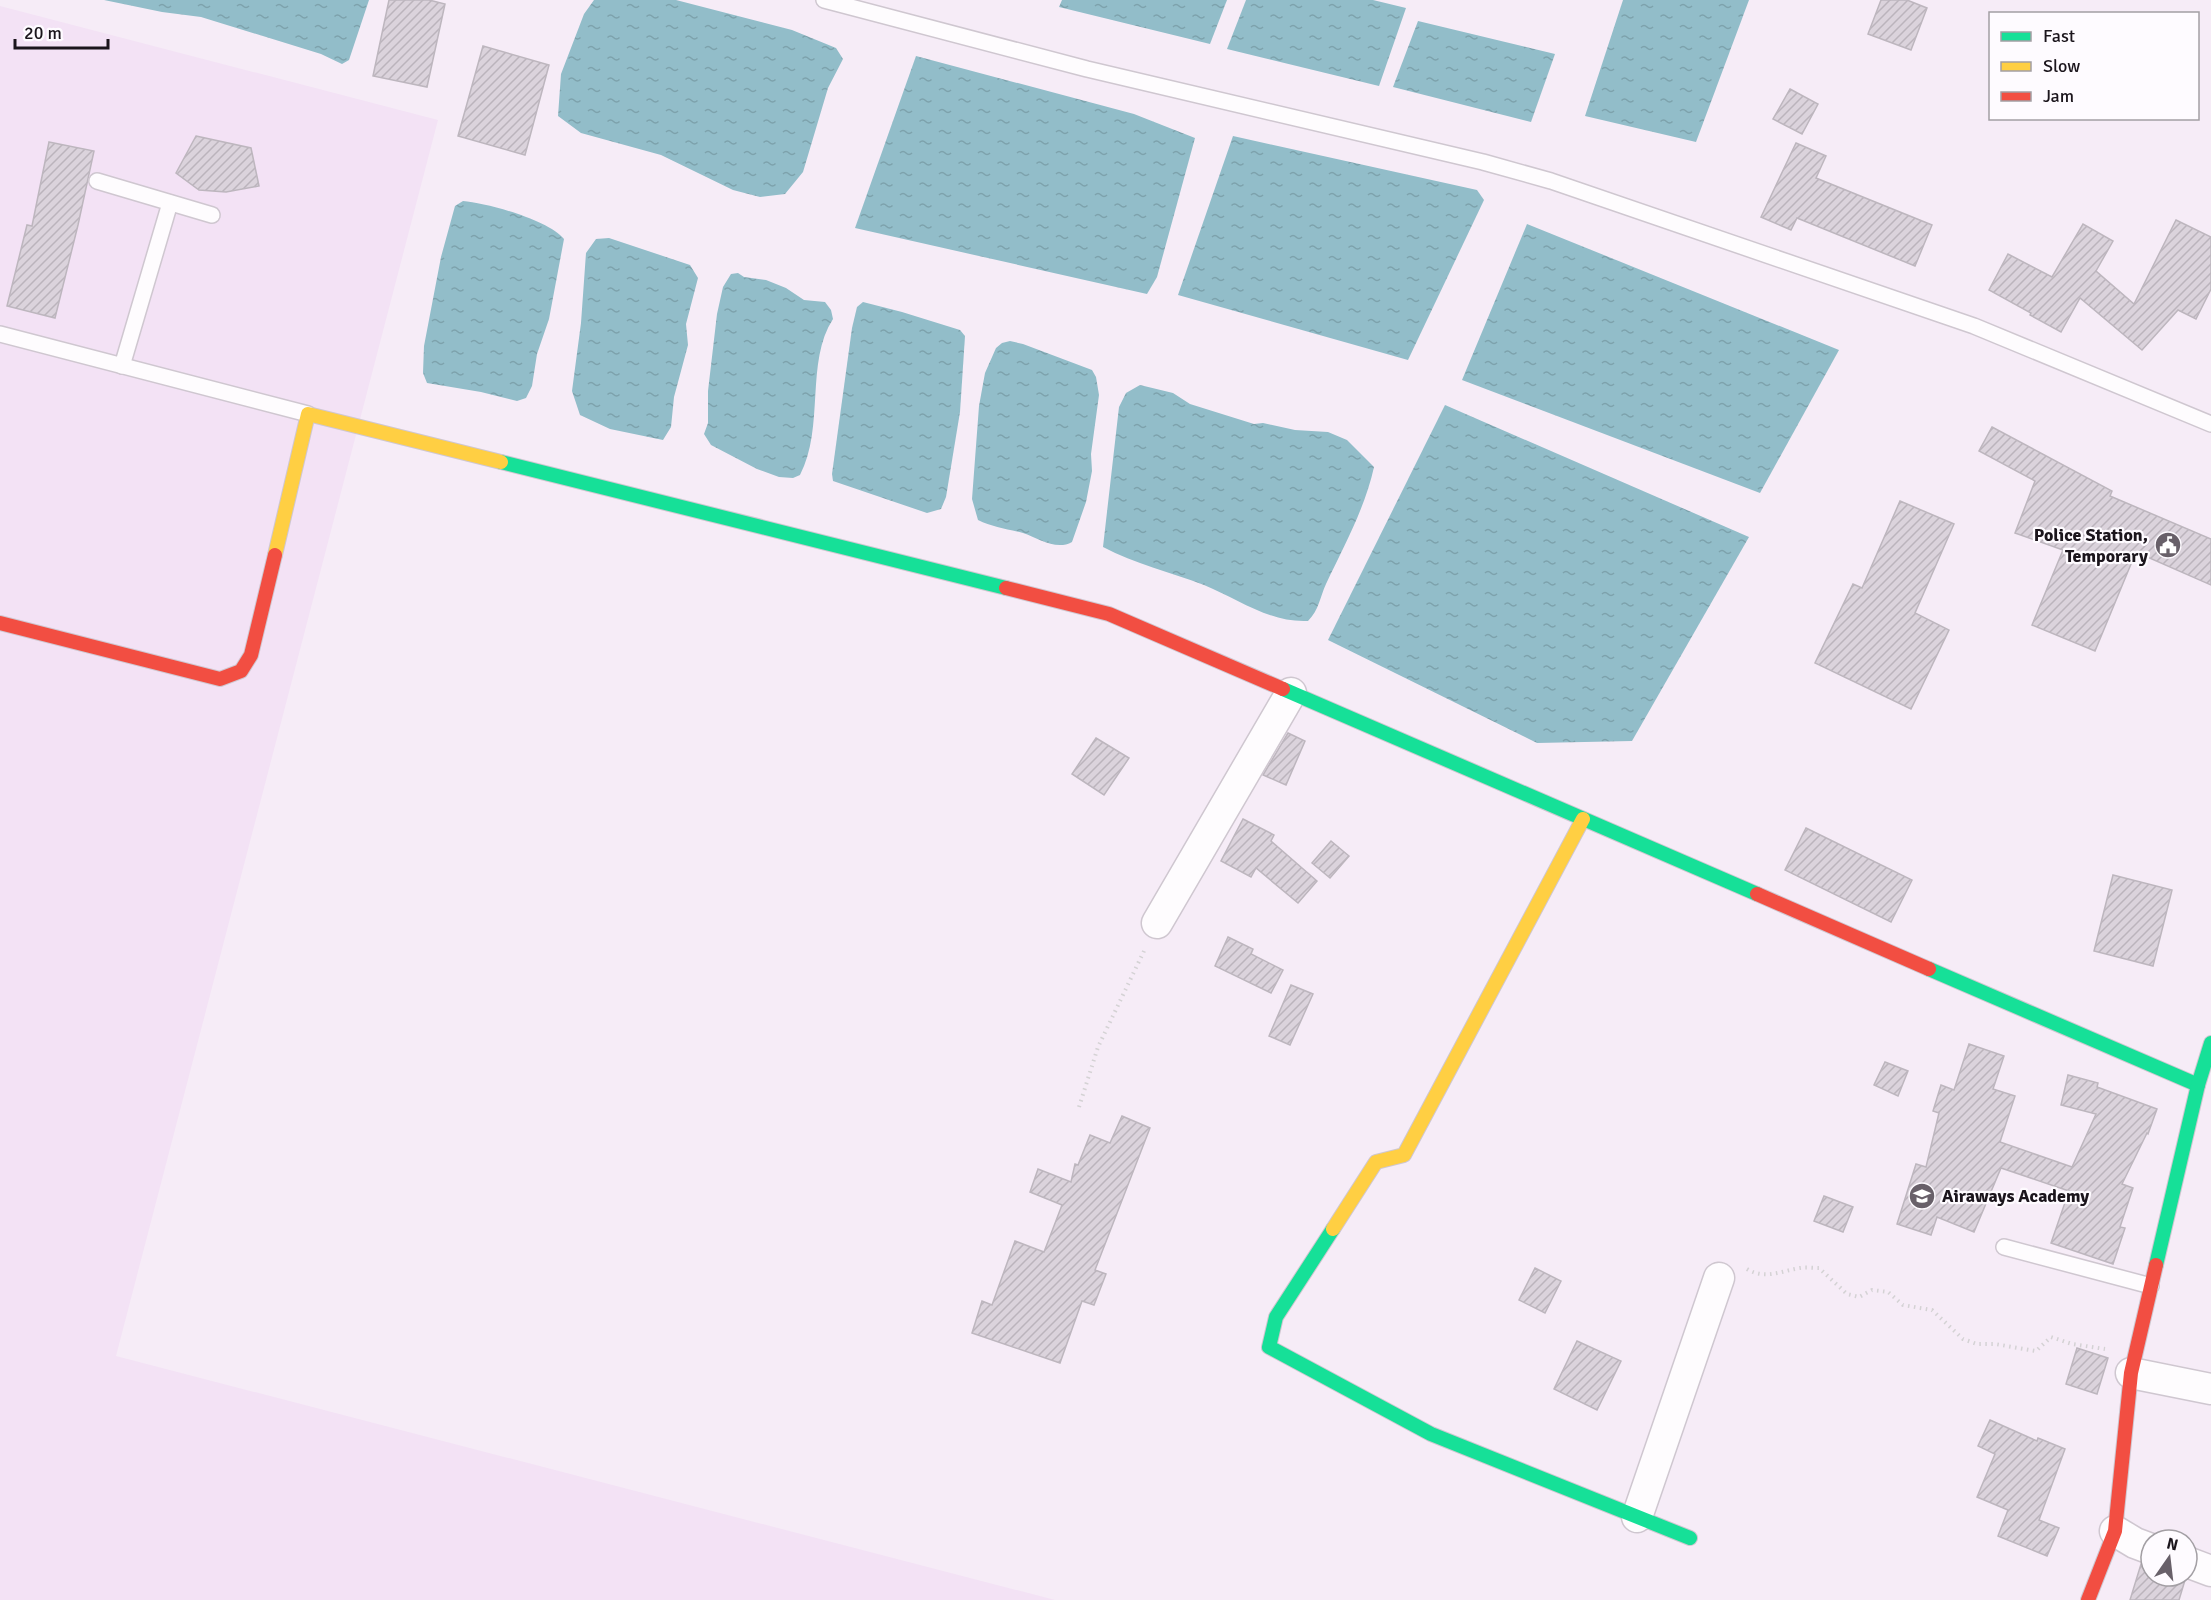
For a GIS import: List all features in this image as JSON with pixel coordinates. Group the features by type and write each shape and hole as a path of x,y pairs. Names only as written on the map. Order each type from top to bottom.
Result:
{"street":[{"path":"0,623 220,679 241,671 251,655 308,414 1109,614 2198,1085"},
{"path":"1157,923 1291,693"},
{"path":"1583,819 1404,1155 1376,1162 1276,1317 1269,1347 1431,1434 1690,1538"},
{"path":"2088,1600 2115,1531 2132,1366 2198,1085 2211,1043"},
{"path":"1637,1517 1719,1278"},
{"path":"2132,1366 2211,1389"},
{"path":"2115,1531 2139,1544"}],"lane":[{"path":"824,0 1087,69 1484,162 1551,181 1974,326 2211,424"},
{"path":"97,181 212,215"},
{"path":"122,366 170,203"},
{"path":"0,334 308,414"},
{"path":"2004,1247 2151,1286"}],"path":[{"path":"1079,1107 1098,1047 1157,923"},
{"path":"1719,1278 1722,1263 1735,1263 1754,1273 1778,1274 1800,1267 1819,1268 1847,1294 1859,1297 1872,1290 1888,1292 1903,1305 1932,1310 1963,1339 1977,1344 1995,1344 2036,1351 2051,1337 2072,1344 2110,1350 2132,1366"}],"shaded area":[{"path":"0,6 438,120 116,1356 1055,1600 0,1600"}],"water":[{"path":"104,0 369,0 349,60 342,64 321,54 201,17 162,12"},
{"path":"594,0 676,0 792,30 836,48 843,59 828,88 803,172 785,194 760,197 733,190 661,155 581,133 558,116 561,74 584,14"},
{"path":"1062,0 1227,0 1210,44 1059,7"},
{"path":"1246,0 1373,0 1406,8 1379,86 1227,49"},
{"path":"1623,0 1749,0 1696,142 1585,116"},
{"path":"1418,21 1555,54 1531,122 1393,87"},
{"path":"916,56 1134,114 1195,138 1157,277 1147,294 855,228"},
{"path":"1233,136 1477,190 1484,200 1408,360 1178,295"},
{"path":"463,201 487,205 532,219 545,225 564,239 549,319 537,354 532,386 526,398 517,401 427,383 423,373 424,346 441,257 455,206"},
{"path":"1527,224 1839,350 1760,493 1462,380"},
{"path":"609,238 690,265 698,278 686,324 688,345 674,397 671,427 663,440 610,429 580,415 572,391 581,323 586,253 596,239"},
{"path":"738,273 744,277 766,280 786,288 804,300 825,302 831,310 833,319 820,355 812,436 800,475 793,478 779,477 757,469 711,445 704,434 708,423 708,391 717,314 723,287 731,274"},
{"path":"863,302 960,330 965,336 960,412 946,497 941,509 927,513 833,481 832,474 852,328 857,307"},
{"path":"1010,341 1092,370 1096,377 1099,395 1091,454 1092,471 1086,502 1072,542 1066,544 1047,543 1023,533 978,520 972,499 979,406 985,373 996,348"},
{"path":"1140,385 1173,393 1190,404 1254,424 1263,423 1295,430 1328,432 1347,440 1374,467 1353,527 1317,608 1308,621 1294,621 1267,614 1204,585 1140,563 1103,547 1119,407 1126,393"},
{"path":"1445,405 1749,537 1632,741 1537,743 1328,640"}],"building":[{"path":"389,0 429,0 445,4 427,87 373,76"},
{"path":"1881,0 1907,0 1927,8 1911,50 1868,34"},
{"path":"483,46 549,65 525,155 458,136"},
{"path":"1790,89 1818,104 1802,134 1773,119"},
{"path":"196,136 251,148 259,186 226,192 199,190 176,173"},
{"path":"49,142 94,151 55,318 7,306 27,225 32,226"},
{"path":"1796,143 1826,156 1816,178 1932,225 1915,266 1797,218 1791,230 1761,217"},
{"path":"2176,220 2211,237 2211,289 2196,319 2178,310 2142,350 2080,298 2061,332 1989,290 2008,254 2052,277 2083,224 2113,241 2096,271 2134,304"},
{"path":"1992,427 2112,491 2110,496 2211,539 2211,585 2136,552 2095,651 2032,625 2063,550 2015,533 2035,481 1979,451"},
{"path":"1900,501 1954,524 1915,613 1949,630 1911,709 1815,663 1853,584 1862,588"},
{"path":"1288,733 1305,741 1286,785 1263,775"},
{"path":"1096,738 1129,758 1104,795 1072,774"},
{"path":"1243,819 1274,835 1271,841 1317,881 1298,903 1256,868 1251,877 1221,861"},
{"path":"1806,828 1912,880 1891,922 1785,870"},
{"path":"1331,841 1349,856 1330,878 1312,863"},
{"path":"2113,875 2172,890 2153,966 2094,951"},
{"path":"1228,937 1253,949 1251,954 1283,970 1271,993 1215,966"},
{"path":"1291,985 1313,994 1290,1045 1269,1036"},
{"path":"1969,1044 2004,1056 1993,1089 2015,1096 2000,1142 2072,1167 2096,1114 2061,1105 2068,1075 2098,1083 2097,1087 2157,1109 2148,1134 2122,1184 2133,1188 2120,1227 2125,1228 2113,1264 2051,1243 2069,1191 2001,1168 1974,1232 1937,1217 1931,1235 1897,1224 1916,1164 1926,1167 1939,1113 1933,1111 1941,1085 1954,1090"},
{"path":"1885,1062 1908,1071 1898,1096 1874,1085"},
{"path":"1122,1116 1150,1128 1095,1270 1106,1274 1094,1305 1082,1301 1060,1363 972,1333 982,1301 992,1305 1015,1241 1044,1252 1062,1205 1030,1192 1038,1169 1071,1182 1075,1164 1078,1165 1090,1135 1110,1143"},
{"path":"1824,1196 1853,1207 1843,1232 1814,1221"},
{"path":"1535,1268 1561,1281 1545,1313 1519,1300"},
{"path":"1577,1341 1621,1361 1597,1410 1554,1389"},
{"path":"2077,1348 2108,1358 2097,1394 2066,1384"},
{"path":"1990,1420 2037,1441 2038,1438 2065,1449 2039,1520 2059,1528 2047,1556 1998,1536 2008,1510 1977,1497 1995,1454 1978,1446"},
{"path":"2139,1571 2139,1588 2183,1588 2179,1600 2130,1600"}],"traffic: fast":[{"path":"501,462 1006,588"},
{"path":"1283,689 1757,894"},
{"path":"1929,969 2198,1085"},
{"path":"2156,1265 2198,1085 2211,1043"},
{"path":"1333,1229 1276,1317 1269,1347 1431,1434 1690,1538"}],"traffic: slow":[{"path":"275,555 308,414 501,462"},
{"path":"1333,1229 1376,1162 1404,1155 1583,819"}],"traffic: jam":[{"path":"0,623 220,679 241,671 251,655 275,555"},
{"path":"1006,588 1109,614 1283,689"},
{"path":"1757,894 1929,969"},
{"path":"2088,1600 2115,1531 2131,1373 2156,1265"}],"place":[{"name":"Police Station, Temporary","path":"2168,545"},
{"name":"Airaways Academy","path":"1922,1196"}]}
